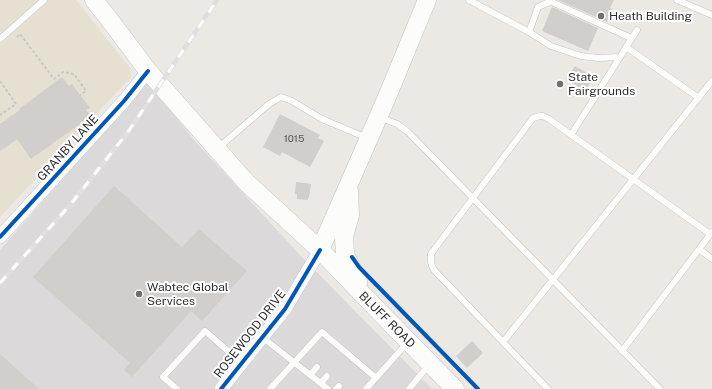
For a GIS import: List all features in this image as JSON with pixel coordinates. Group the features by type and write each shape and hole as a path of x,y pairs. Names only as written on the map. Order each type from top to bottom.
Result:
{"main road":[{"name":"BLUFF ROAD","path":"94,0 148,71 246,182 320,250 455,389"},
{"name":"ROSEWOOD DRIVE","path":"320,250 427,0"},
{"path":"349,183 350,215 344,237 345,254 367,299"}],"street":[{"name":"GRANBY LANE","path":"0,237 124,102 148,71"},
{"name":"ROSEWOOD DRIVE","path":"221,389 285,309 320,250"}],"lane":[{"path":"0,39 44,0"},
{"path":"469,0 552,46 581,56 598,58 620,57"},
{"path":"677,0 712,15"},
{"path":"528,32 538,7 547,2 552,2 632,38"},
{"path":"572,134 637,30"},
{"path":"626,47 699,98"},
{"path":"503,342 712,81"},
{"path":"217,149 269,104 281,97 292,101 322,119 368,139"},
{"path":"378,116 403,128 660,389"},
{"path":"548,389 434,270 431,262 431,254 433,251 533,118 540,116 546,117 711,233 622,351"},
{"path":"699,249 712,259"},
{"path":"176,389 163,378 205,331 242,363"},
{"path":"270,389 322,332 376,378"},
{"path":"262,338 328,389"},
{"path":"366,389 408,341"},
{"path":"332,350 336,344"},
{"path":"342,358 347,353"},
{"path":"353,368 358,362"},
{"path":"409,389 430,363"},
{"path":"310,375 317,367"},
{"path":"321,383 328,376"}],"path":[{"path":"15,38 20,34 54,78 63,72 74,74 86,91 80,95"},
{"path":"0,81 16,104 0,115"}],"shaded area":[{"path":"0,0 76,0 130,68 131,77 0,217"},
{"path":"148,82 193,139 299,254 432,389 0,389 0,250"}],"building":[{"name":"Heath Building","path":"558,0 614,0 610,8 612,9 607,22"},
{"path":"552,7 598,28 588,51 542,31"},
{"path":"575,66 594,77 585,91 566,79"},
{"path":"62,77 69,86 72,84 90,108 86,110 91,116 31,159 17,139 0,151 0,124"},
{"path":"280,114 320,135 318,138 324,141 310,167 282,152 280,156 263,147"},
{"path":"296,182 311,184 308,200 297,199 297,194 295,194"},
{"name":"Wabtec Global Services","path":"114,186 182,247 199,229 247,271 202,321 191,311 132,377 124,370 130,363 33,277"},
{"path":"472,341 483,353 467,368 456,356"},
{"path":"0,354 39,389 0,389"}],"railway":[{"path":"0,283 70,205 128,132 217,0"}],"cycle path":[{"path":"0,237 124,101 148,71"},
{"path":"221,389 285,309 320,250"},
{"path":"352,257 359,267 478,389"}],"place":[{"name":"Heath Building","path":"601,16"},
{"name":"State Fairgrounds","path":"560,84"},
{"name":"Wabtec Global Services","path":"139,294"}]}
